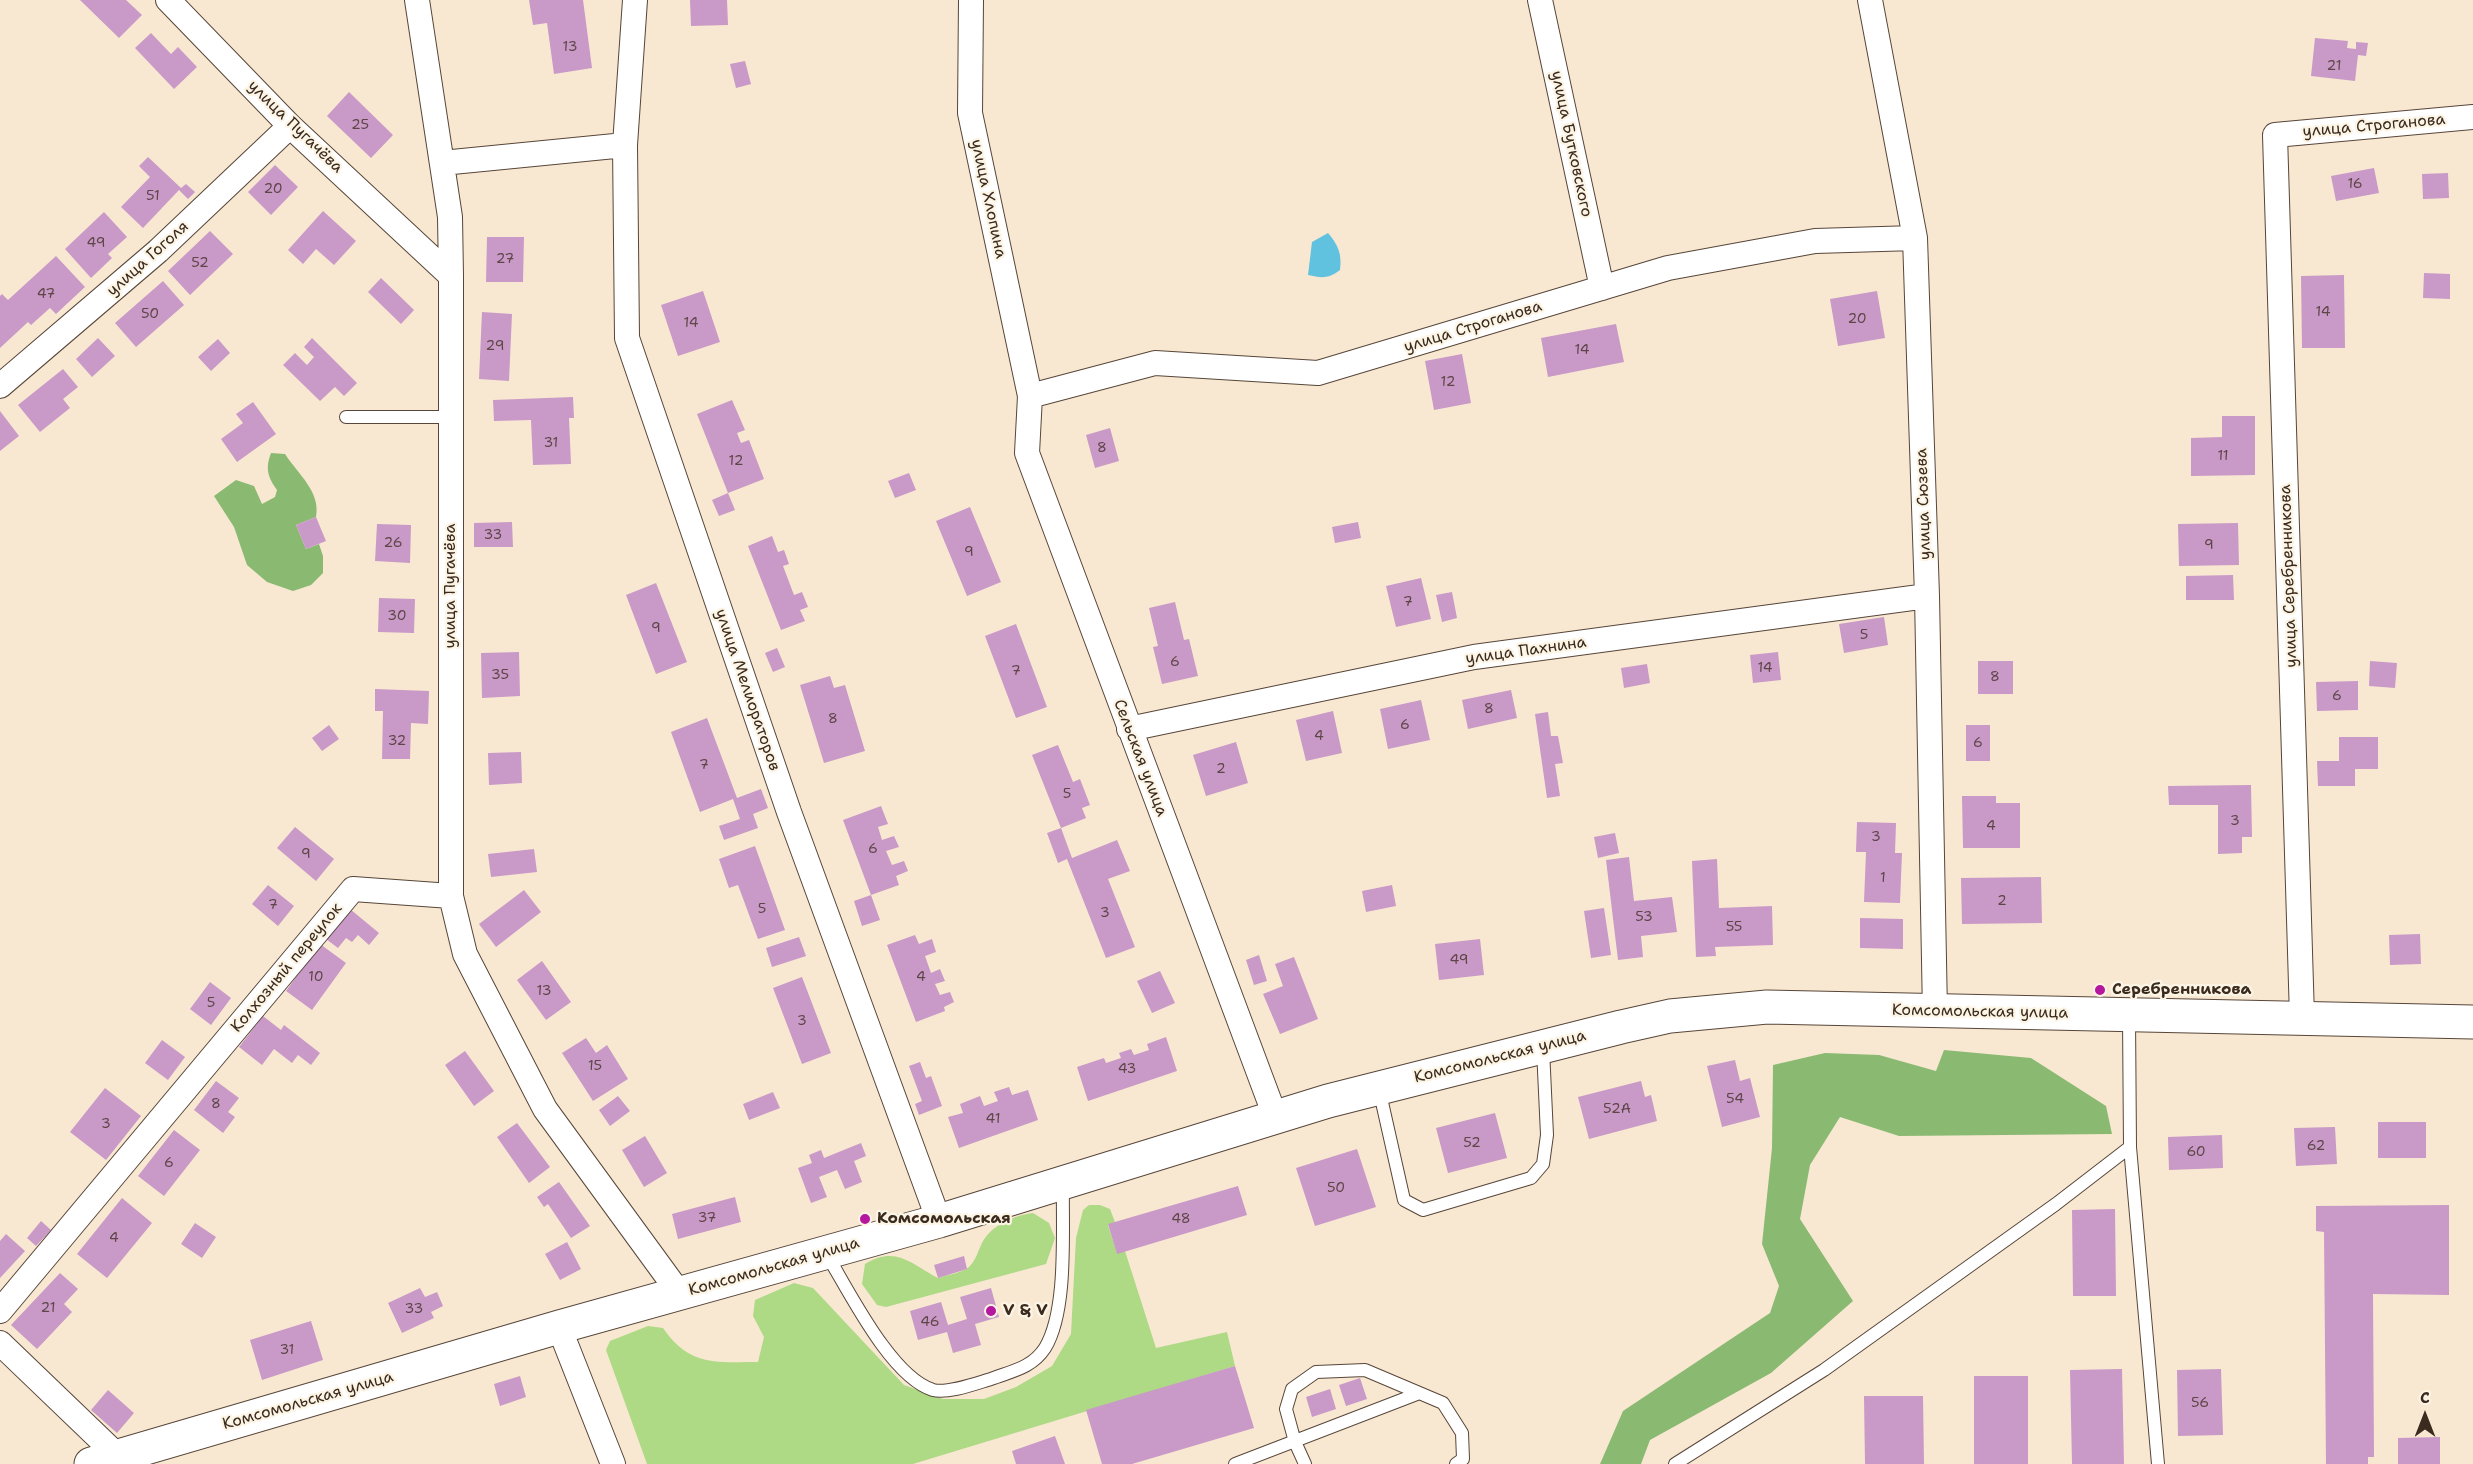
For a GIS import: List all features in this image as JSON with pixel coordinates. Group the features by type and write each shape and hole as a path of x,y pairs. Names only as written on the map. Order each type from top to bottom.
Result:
{"main road":[{"name":"Комсомольская улица","path":"112,1461 559,1327 939,1221 1275,1116 1543,1045 1670,1016 1767,1007 2473,1022"}],"street":[{"name":"улица Пугачёва","path":"168,0 290,126 451,276"},
{"name":"улица Пугачёва","path":"417,0 450,217 452,896"},
{"name":"улица Мелиораторов","path":"635,0 625,145 627,338 789,812 939,1221"},
{"name":"улица Хлопина","path":"971,0 970,113 1030,396"},
{"name":"улица Бутковского","path":"1540,0 1602,288"},
{"name":"улица Сюзева","path":"1870,0 1915,238 1927,596 1935,1012"},
{"name":"улица Строганова","path":"2275,135 2473,117"},
{"name":"улица Гоголя","path":"0,386 158,251 290,126"},
{"name":"улица Серебренникова","path":"2275,135 2302,1017"},
{"path":"442,163 625,145"},
{"name":"улица Строганова","path":"1030,396 1155,363 1318,373 1668,268 1815,241 1915,238"},
{"name":"Сельская улица","path":"1030,396 1028,453 1275,1116"},
{"name":"улица Пахнина","path":"1129,729 1474,657 1927,596"},
{"name":"Колхозный переулок","path":"0,1311 353,890 452,896"},
{"path":"452,896 465,954 545,1109 680,1294"},
{"path":"559,1327 613,1464"},
{"path":"0,1343 112,1461"}],"lane":[{"path":"346,417 451,417"},
{"path":"2129,1016 2130,1147 2158,1464"},
{"path":"1378,1088 1404,1200 1424,1210 1531,1178 1543,1164 1547,1135 1543,1045"},
{"path":"1676,1464 1824,1370 2056,1204 2130,1147"},
{"path":"825,1251 879,1343 909,1374 934,1390 964,1388 1029,1366 1045,1347 1059,1307 1063,1184"},
{"path":"1305,1464 1295,1442 1286,1409 1292,1389 1316,1372 1365,1370 1443,1403 1462,1433 1463,1459 1456,1464"},
{"path":"1241,1463 1418,1394"}],"green space":[{"path":"271,453 285,454 312,491 317,508 316,517 296,525 306,549 319,544 323,556 323,573 311,585 293,591 267,582 247,565 234,527 214,496 236,480 254,486 262,504 275,497 277,490 268,468"},
{"path":"1944,1050 2031,1058 2106,1106 2112,1134 1899,1136 1840,1117 1810,1165 1800,1219 1853,1301 1771,1373 1650,1440 1641,1464 1600,1464 1623,1411 1770,1313 1779,1286 1762,1244 1772,1148 1773,1065 1825,1053 1879,1055 1936,1071"},
{"path":"1089,1205 1100,1205 1110,1209 1115,1222 1108,1225 1117,1253 1125,1251 1156,1348 1227,1332 1235,1366 913,1464 647,1464 606,1350 610,1341 648,1326 663,1328 683,1350 705,1360 758,1362 764,1337 753,1316 755,1300 794,1283 813,1288 904,1385 943,1399 984,1399 1016,1387 1052,1366 1071,1334 1076,1238 1083,1210"},
{"path":"1033,1213 1049,1223 1055,1238 1046,1264 886,1307 877,1305 862,1284 865,1264 886,1256 895,1256 911,1262 938,1278 962,1271 969,1267 986,1237 997,1226 1019,1216"}],"water":[{"path":"1328,233 1338,250 1340,270 1325,277 1308,275 1312,242"}],"building":[{"path":"80,0 126,0 142,15 119,38"},
{"path":"529,0 583,0 592,68 554,74 547,23 533,25"},
{"path":"690,0 727,0 728,25 691,26"},
{"path":"151,33 171,54 178,47 197,67 174,89 135,48"},
{"path":"2315,38 2348,41 2347,48 2356,49 2356,42 2368,43 2366,56 2358,55 2355,81 2311,76"},
{"path":"745,61 751,84 736,88 730,64"},
{"path":"349,92 393,135 371,158 327,116"},
{"path":"148,157 181,188 186,184 195,192 188,199 179,190 143,228 121,207 150,177 139,166"},
{"path":"275,165 298,187 271,215 248,192"},
{"path":"2374,168 2379,193 2336,201 2331,176"},
{"path":"2448,173 2449,198 2423,199 2422,174"},
{"path":"323,211 356,241 334,265 316,249 303,264 288,250"},
{"path":"104,212 127,237 108,254 112,258 91,278 65,249"},
{"path":"210,231 233,254 190,295 168,271"},
{"path":"487,237 524,237 523,282 486,282"},
{"path":"56,256 85,287 56,314 50,308 31,325 28,322 0,348 0,296 2,294 8,300"},
{"path":"2424,273 2450,274 2450,299 2423,298"},
{"path":"2344,275 2345,348 2302,348 2301,276"},
{"path":"381,278 414,310 401,324 368,292"},
{"path":"163,281 184,305 136,347 115,323"},
{"path":"703,291 720,342 678,356 661,305"},
{"path":"1877,291 1885,338 1838,346 1830,299"},
{"path":"482,312 512,314 509,381 479,379"},
{"path":"1616,324 1624,362 1548,377 1541,338"},
{"path":"98,338 115,356 92,377 76,359"},
{"path":"312,338 357,383 344,396 335,387 320,401 283,365 295,353 307,365 314,357 304,347"},
{"path":"218,339 230,353 211,371 198,357"},
{"path":"1462,354 1471,403 1434,410 1425,361"},
{"path":"63,369 78,387 63,399 70,408 40,432 18,405"},
{"path":"573,397 574,418 569,418 571,464 533,465 531,420 494,421 493,400"},
{"path":"732,400 745,430 737,433 741,443 749,440 764,479 728,493 697,414"},
{"path":"253,402 276,434 237,462 221,439 243,423 236,414"},
{"path":"0,411 19,436 0,451"},
{"path":"2222,416 2255,416 2255,475 2191,476 2191,438 2222,437"},
{"path":"1110,428 1119,461 1095,468 1086,435"},
{"path":"909,473 916,490 895,498 888,481"},
{"path":"728,493 735,510 719,516 712,500"},
{"path":"970,507 1001,582 967,596 936,521"},
{"path":"316,517 326,541 306,549 296,525"},
{"path":"512,522 513,547 474,547 474,523"},
{"path":"1358,522 1361,538 1335,543 1332,527"},
{"path":"2238,523 2239,565 2179,566 2178,524"},
{"path":"377,524 411,525 410,563 375,561"},
{"path":"772,536 778,552 784,550 789,564 783,566 794,595 802,592 808,607 800,610 805,621 781,630 748,546"},
{"path":"2233,575 2234,600 2186,600 2186,576"},
{"path":"1421,578 1431,619 1396,627 1386,586"},
{"path":"656,583 687,662 656,674 626,595"},
{"path":"1452,592 1457,618 1442,622 1436,595"},
{"path":"379,598 415,599 414,633 378,632"},
{"path":"1175,602 1184,640 1189,639 1198,676 1162,684 1153,647 1158,646 1149,608"},
{"path":"1884,617 1888,645 1844,653 1839,624"},
{"path":"1016,624 1047,707 1016,718 985,636"},
{"path":"777,648 785,667 773,672 765,653"},
{"path":"519,652 520,696 482,698 481,653"},
{"path":"1778,652 1781,680 1753,683 1750,655"},
{"path":"1978,661 2013,661 2013,694 1978,694"},
{"path":"2370,661 2397,663 2395,688 2369,686"},
{"path":"1647,664 1650,683 1624,688 1621,668"},
{"path":"830,676 834,688 845,685 865,751 824,763 800,685"},
{"path":"2358,681 2358,710 2317,711 2316,682"},
{"path":"375,689 429,691 428,724 411,723 410,759 382,759 383,711 375,711"},
{"path":"1511,690 1517,718 1468,729 1462,700"},
{"path":"1421,700 1430,740 1388,749 1380,709"},
{"path":"1333,711 1342,753 1306,761 1296,720"},
{"path":"1548,712 1551,736 1558,736 1563,763 1555,764 1560,796 1547,798 1535,714"},
{"path":"707,718 737,798 761,789 768,808 753,814 758,828 724,840 719,826 740,819 733,799 700,812 671,732"},
{"path":"329,725 339,739 322,751 312,738"},
{"path":"1966,725 1990,725 1990,761 1966,761"},
{"path":"2339,737 2378,737 2378,769 2355,769 2355,786 2318,786 2317,761 2339,761"},
{"path":"1236,742 1248,783 1206,796 1193,755"},
{"path":"1058,745 1073,782 1080,779 1090,805 1082,808 1086,818 1061,828 1032,755"},
{"path":"521,752 522,783 489,785 488,753"},
{"path":"2251,785 2252,837 2242,837 2242,853 2218,854 2218,805 2169,805 2168,786"},
{"path":"1962,796 1996,796 1996,803 2020,803 2020,848 1963,848"},
{"path":"881,806 888,824 878,827 882,840 894,836 899,847 886,851 892,865 904,861 908,871 896,876 899,885 871,895 843,820"},
{"path":"1857,822 1896,823 1895,853 1902,853 1900,903 1864,902 1866,852 1856,852"},
{"path":"295,827 334,859 316,881 277,848"},
{"path":"1061,828 1072,858 1117,840 1130,871 1108,879 1135,947 1106,958 1067,859 1058,863 1047,833"},
{"path":"1615,833 1619,853 1598,858 1594,837"},
{"path":"755,846 785,930 758,939 738,885 729,888 719,859"},
{"path":"534,849 537,872 491,877 488,854"},
{"path":"1629,857 1634,901 1672,897 1677,932 1641,936 1643,957 1618,960 1606,860"},
{"path":"1717,859 1719,908 1772,906 1773,945 1715,947 1716,956 1696,957 1692,861"},
{"path":"2041,877 2042,923 1962,924 1961,878"},
{"path":"268,885 294,906 278,926 252,904"},
{"path":"1392,885 1396,906 1366,912 1362,891"},
{"path":"524,890 541,912 496,947 479,924"},
{"path":"871,895 880,920 862,926 854,901"},
{"path":"1604,908 1611,955 1591,958 1584,911"},
{"path":"350,909 379,933 369,945 358,935 352,942 346,938 338,948 326,939"},
{"path":"1860,918 1903,919 1903,949 1860,948"},
{"path":"2420,934 2421,964 2390,965 2389,935"},
{"path":"915,935 919,944 932,939 936,952 925,956 931,973 940,969 945,981 935,984 940,995 950,992 954,1002 944,1007 945,1011 916,1022 887,945"},
{"path":"799,937 806,956 772,967 766,948"},
{"path":"1480,939 1484,975 1439,980 1435,944"},
{"path":"320,944 346,963 312,1010 286,991"},
{"path":"1259,955 1267,981 1254,985 1246,960"},
{"path":"1294,957 1318,1019 1280,1034 1263,994 1283,986 1275,964"},
{"path":"542,961 571,1002 546,1020 517,980"},
{"path":"1160,971 1175,1003 1152,1013 1137,981"},
{"path":"802,977 831,1053 802,1064 773,988"},
{"path":"210,982 231,998 211,1025 190,1009"},
{"path":"263,1016 281,1030 284,1025 320,1053 311,1065 298,1055 292,1063 274,1049 262,1065 239,1047"},
{"path":"1166,1037 1177,1071 1088,1101 1077,1067 1104,1058 1106,1063 1121,1058 1119,1053 1131,1049 1134,1055 1149,1050 1147,1044"},
{"path":"586,1038 596,1053 607,1045 628,1079 593,1101 562,1053"},
{"path":"162,1040 185,1057 168,1080 145,1063"},
{"path":"465,1051 494,1091 474,1106 445,1065"},
{"path":"1735,1060 1740,1081 1750,1078 1760,1117 1722,1127 1707,1066"},
{"path":"920,1062 926,1078 931,1076 942,1106 919,1115 915,1104 922,1101 909,1066"},
{"path":"216,1081 239,1098 228,1112 235,1117 223,1133 194,1110"},
{"path":"1641,1081 1645,1097 1651,1095 1657,1121 1589,1139 1578,1097"},
{"path":"1009,1087 1012,1095 1028,1090 1038,1120 959,1148 948,1117 963,1113 960,1104 980,1096 984,1106 998,1101 994,1092"},
{"path":"105,1088 141,1116 106,1160 70,1132"},
{"path":"773,1092 780,1108 749,1120 743,1104"},
{"path":"618,1096 630,1111 610,1126 599,1110"},
{"path":"1495,1113 1507,1158 1448,1173 1436,1128"},
{"path":"2378,1122 2426,1122 2426,1158 2378,1158"},
{"path":"517,1123 550,1167 529,1183 497,1137"},
{"path":"2335,1127 2337,1164 2296,1166 2294,1128"},
{"path":"174,1130 200,1150 164,1196 138,1176"},
{"path":"2222,1135 2223,1168 2169,1170 2168,1137"},
{"path":"645,1136 667,1173 644,1187 622,1150"},
{"path":"861,1143 866,1156 854,1161 862,1182 845,1189 837,1170 819,1177 827,1197 811,1203 798,1168 812,1163 809,1155 821,1150 824,1158"},
{"path":"1357,1149 1376,1207 1315,1226 1296,1168"},
{"path":"559,1182 590,1226 571,1238 548,1204 544,1207 537,1197"},
{"path":"1238,1186 1247,1215 1117,1254 1108,1224"},
{"path":"735,1197 741,1222 678,1239 672,1214"},
{"path":"122,1198 152,1223 107,1278 77,1254"},
{"path":"2449,1205 2449,1295 2373,1294 2374,1457 2368,1457 2368,1464 2326,1464 2324,1232 2316,1231 2316,1206"},
{"path":"2115,1209 2116,1296 2073,1296 2072,1210"},
{"path":"41,1221 51,1230 36,1246 27,1238"},
{"path":"195,1223 216,1237 202,1258 181,1244"},
{"path":"6,1234 25,1251 0,1278 0,1241"},
{"path":"567,1242 581,1269 560,1280 545,1254"},
{"path":"964,1256 967,1269 938,1278 934,1265"},
{"path":"60,1273 78,1289 64,1304 72,1312 37,1349 11,1325"},
{"path":"420,1288 425,1297 437,1292 443,1306 431,1312 434,1318 402,1333 388,1303"},
{"path":"991,1288 999,1317 975,1324 981,1345 953,1353 947,1332 918,1340 910,1311 941,1302 948,1325 967,1319 960,1297"},
{"path":"311,1321 323,1360 262,1380 250,1340"},
{"path":"1235,1366 1254,1428 1132,1464 1102,1464 1086,1410"},
{"path":"2122,1369 2124,1464 2072,1464 2070,1370"},
{"path":"2221,1369 2223,1435 2178,1436 2177,1370"},
{"path":"520,1376 526,1397 500,1406 494,1384"},
{"path":"1974,1376 2028,1376 2028,1464 1974,1464"},
{"path":"1360,1378 1367,1399 1346,1406 1339,1385"},
{"path":"1330,1389 1336,1409 1312,1417 1306,1397"},
{"path":"108,1390 134,1413 117,1433 91,1410"},
{"path":"1864,1396 1923,1396 1924,1464 1865,1464"},
{"path":"1055,1436 1065,1464 1016,1464 1012,1451"},
{"path":"2440,1437 2440,1464 2398,1464 2398,1438"}],"place":[{"name":"Серебренникова","path":"2100,990"},
{"name":"Комсомольская","path":"865,1219"},
{"name":"V & V","path":"991,1311"}]}
